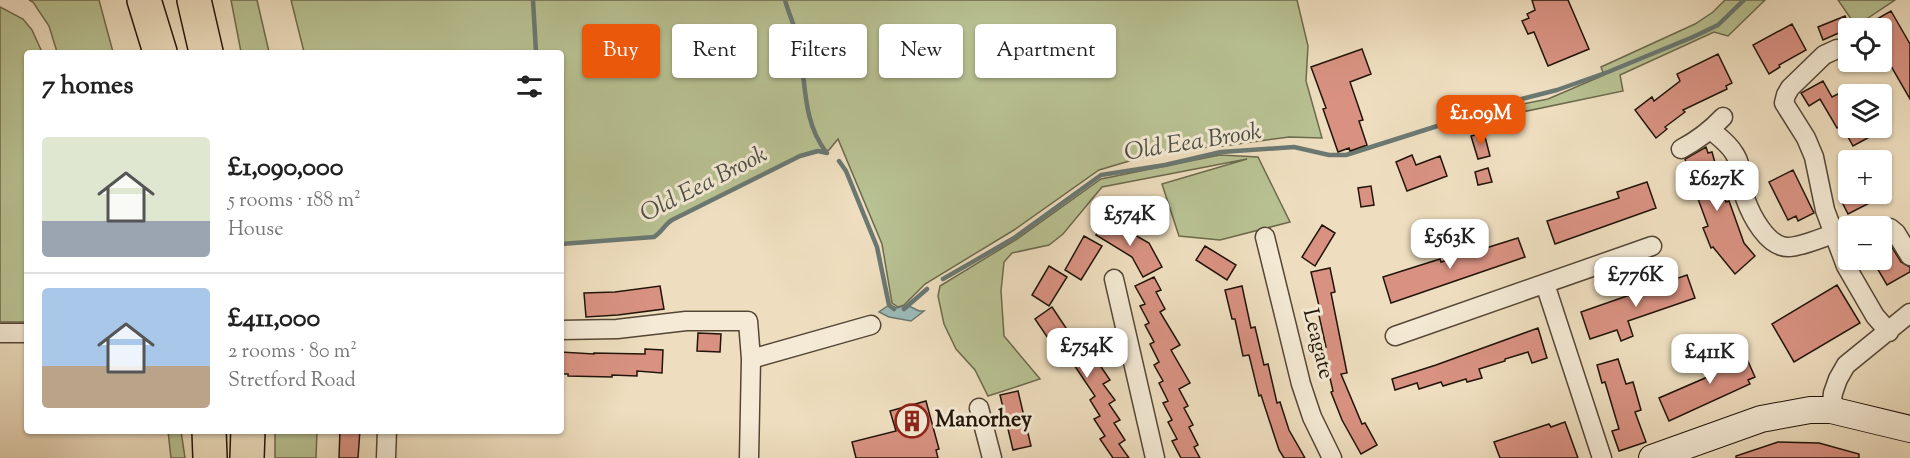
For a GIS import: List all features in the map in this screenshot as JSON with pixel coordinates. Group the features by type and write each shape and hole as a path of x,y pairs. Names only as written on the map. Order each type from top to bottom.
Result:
{"highway":[{"path":"144,0 159,50"},
{"path":"156,0 168,50"},
{"path":"194,0 206,50"},
{"path":"210,434 210,458"},
{"path":"247,458 248,434"}],"main road":[{"path":"1660,457 1761,419 1800,411 1831,410 1910,429"}],"street":[{"path":"1837,48 1824,55 1790,88 1784,103 1806,138 1814,157 1825,210 1838,238"},
{"path":"1681,149 1699,139 1717,124 1735,153 1745,199 1760,228 1770,240 1778,246 1790,247 1838,242"},
{"path":"1892,230 1910,256"},
{"name":"Leagate","path":"1265,237 1301,384 1312,417 1332,458"},
{"path":"1395,336 1652,246"},
{"path":"1850,270 1855,283 1875,316 1889,332"},
{"path":"1114,279 1155,458"},
{"path":"1545,284 1602,458"},
{"path":"1831,410 1833,393 1846,365 1910,313"},
{"path":"564,330 616,328 686,321 748,321 751,359 749,458"},
{"path":"751,359 871,325"},
{"path":"0,333 24,333"},
{"path":"980,408 992,458"},
{"path":"386,458 387,434"}],"green space":[{"path":"29,0 99,0 112,50 56,50 49,26 33,2"},
{"path":"231,0 257,0 269,50 241,50"},
{"path":"291,0 1297,0 1308,46 1306,81 1322,138 1289,137 1163,151 1099,170 1014,230 925,284 904,305 898,307 892,303 882,244 838,139 829,150 800,156 672,220 654,237 564,244 564,50 304,50"},
{"path":"1725,0 1765,0 1728,36 1714,32 1620,75 1623,91 1503,116 1498,109 1548,99 1604,75 1601,67 1695,24 1713,12"},
{"path":"1838,0 1895,0 1868,18 1850,18"},
{"path":"0,7 23,19 32,30 41,50 24,50 24,322 0,322"},
{"path":"1220,155 1258,157 1290,222 1220,240 1179,236 1162,184 1247,159 1102,187 1063,234 1049,245 1012,253 1004,262 1001,291 1004,336 1040,379 988,396 975,370 956,349 944,324 938,296 940,286 1017,239 1101,179"},
{"path":"168,434 181,434 185,458 171,458"},
{"path":"275,434 317,434 316,458 275,458"}],"water":[{"path":"889,305 897,308 907,305 924,311 911,321 889,317 879,312"}],"building":[{"path":"1532,0 1568,0 1589,49 1548,66 1534,32 1528,34 1522,21 1529,18 1527,14 1535,10"},
{"path":"1891,11 1910,44 1910,99 1892,68 1892,18 1879,18"},
{"path":"1838,19 1838,33 1823,40 1818,27"},
{"path":"1792,24 1806,50 1779,65 1780,67 1769,74 1753,45"},
{"path":"1362,49 1371,74 1350,82 1363,120 1359,121 1367,145 1350,151 1349,148 1338,152 1323,109 1326,108 1311,67"},
{"path":"1718,54 1732,83 1726,86 1727,89 1683,110 1685,112 1665,127 1667,129 1656,138 1635,110 1652,97 1654,101 1680,81 1677,74"},
{"path":"1823,81 1832,97 1838,94 1838,127 1820,99 1809,106 1801,93"},
{"path":"1484,133 1490,156 1478,159 1471,136"},
{"path":"1849,138 1868,138 1853,146"},
{"path":"1706,147 1708,153 1712,152 1726,202 1729,201 1744,243 1755,256 1735,274 1713,247 1711,248 1703,228 1708,226 1685,159"},
{"path":"1412,155 1416,165 1440,156 1447,176 1407,191 1396,162"},
{"path":"1488,168 1492,182 1478,185 1475,172"},
{"path":"1793,170 1814,213 1798,221 1796,216 1788,220 1769,182"},
{"path":"1647,182 1656,208 1555,244 1547,221 1619,198 1617,192"},
{"path":"1371,186 1374,205 1361,207 1358,188"},
{"path":"1843,204 1868,204 1848,214"},
{"path":"1105,218 1149,243 1162,267 1143,277 1132,257 1096,235"},
{"path":"1322,225 1335,233 1315,266 1302,257"},
{"path":"1084,236 1102,246 1081,280 1065,270"},
{"path":"1518,238 1525,257 1391,303 1383,277"},
{"path":"1205,246 1236,265 1227,280 1196,260"},
{"path":"1892,247 1901,262 1910,267 1910,272 1887,285 1878,270 1892,270"},
{"path":"1049,266 1067,277 1049,306 1032,295"},
{"path":"1330,268 1335,292 1331,293 1347,373 1341,374 1362,424 1365,423 1377,445 1361,454 1342,420 1331,392 1333,391 1323,348 1326,347 1311,272"},
{"path":"1687,275 1695,298 1628,321 1633,336 1621,341 1617,330 1590,339 1581,312"},
{"path":"1154,277 1161,290 1156,292 1165,309 1160,312 1180,345 1171,350 1190,383 1179,389 1188,406 1184,408 1193,425 1189,427 1198,445 1194,447 1200,458 1181,458 1172,441 1177,439 1168,422 1172,420 1163,403 1168,401 1159,383 1163,381 1154,365 1159,362 1150,344 1154,342 1145,325 1149,323 1140,306 1145,304 1135,286"},
{"path":"1837,285 1860,323 1794,362 1772,324"},
{"path":"660,286 664,309 586,317 584,293 615,292"},
{"path":"1242,286 1251,328 1255,327 1264,365 1268,364 1277,403 1280,402 1289,430 1305,458 1284,458 1279,450 1261,395 1259,396 1249,355 1243,356 1235,319 1232,319 1225,290"},
{"path":"1052,307 1074,340 1080,336 1110,380 1103,384 1115,400 1109,404 1120,420 1114,423 1125,440 1119,444 1129,458 1113,458 1100,439 1105,436 1094,419 1100,416 1090,400 1095,396 1060,344 1054,347 1035,319"},
{"path":"1538,328 1547,358 1532,363 1528,352 1479,369 1482,378 1467,382 1466,379 1443,386 1441,382 1419,389 1417,383 1395,390 1392,379"},
{"path":"698,333 721,334 720,352 697,351"},
{"path":"1742,348 1755,377 1748,380 1750,384 1669,421 1659,398 1712,375 1707,364"},
{"path":"645,349 663,350 662,373 637,371 637,376 612,375 612,377 564,374 564,352 645,354"},
{"path":"1618,359 1626,384 1633,382 1641,410 1635,412 1646,442 1619,451 1612,431 1619,429 1605,382 1602,383 1597,365"},
{"path":"1018,391 1031,446 1013,450 1000,395"},
{"name":"Manorhey","path":"926,401 939,449 936,450 938,458 856,458 852,442 896,431 890,411"},
{"path":"1565,422 1578,458 1500,458 1494,442 1549,424 1551,427"},
{"path":"340,434 360,434 358,458 339,458"},
{"path":"1778,442 1819,443 1859,454 1859,458 1736,458 1736,456"}],"waterway":[{"path":"533,0 536,50"},
{"path":"785,0 797,36 808,111 818,139 826,152"},
{"name":"Old Eea Brook","path":"1506,103 1557,90 1693,37 1718,25 1744,0"},
{"name":"Old Eea Brook","path":"943,279 1014,238 1101,175 1165,165 1221,152 1294,147 1329,155 1346,155 1472,115"},
{"name":"Old Eea Brook","path":"564,244 654,237 672,220 800,156 818,151 827,153"},
{"name":"Old Eea Brook","path":"839,161 846,171 877,247 889,305 894,309"},
{"name":"Old Eea Brook","path":"904,309 927,289"}],"place":[{"name":"Manorhey","path":"912,421"}]}
